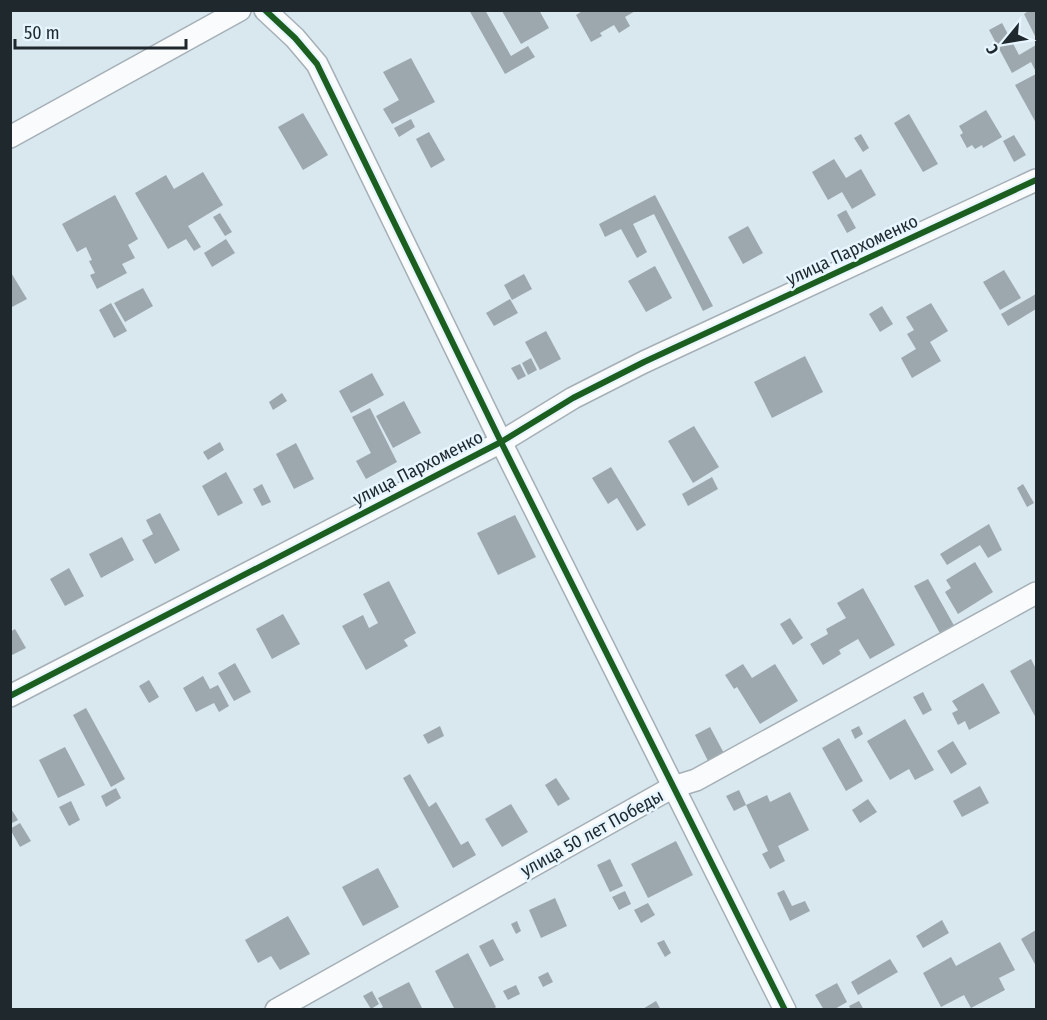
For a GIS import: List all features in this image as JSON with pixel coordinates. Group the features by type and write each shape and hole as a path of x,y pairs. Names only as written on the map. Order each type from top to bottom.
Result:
{"street":[{"path":"10,137 240,10"},
{"path":"265,10 295,38 316,64 501,442 785,1010"},
{"name":"улица Пархоменко","path":"10,696 501,442 573,398 644,362 1036,180"},
{"name":"улица 50 лет Победы","path":"276,1010 673,787 696,780 1036,593"}],"building":[{"path":"469,10 485,10 511,56 528,46 535,57 505,74"},
{"path":"539,10 549,28 521,44 502,11"},
{"path":"584,10 637,10 625,17 630,26 619,33 614,25 600,33 602,36 591,42 576,15"},
{"path":"1030,10 1036,10 1036,38 1024,14"},
{"path":"1002,23 1019,55 1036,45 1036,72 1031,62 1012,73 989,30"},
{"path":"411,58 435,102 392,124 383,109 399,100 383,72"},
{"path":"1036,74 1036,123 1015,85"},
{"path":"986,110 1002,137 983,148 982,145 975,149 972,145 967,148 960,135 963,133 959,126"},
{"path":"303,113 328,155 303,170 278,127"},
{"path":"909,114 938,164 923,172 894,123"},
{"path":"411,119 415,127 399,137 394,128"},
{"path":"429,132 445,160 431,168 416,139"},
{"path":"861,134 869,148 863,152 854,138"},
{"path":"1014,135 1026,155 1014,162 1003,141"},
{"path":"834,159 846,178 861,169 876,195 852,209 842,192 828,200 812,172"},
{"path":"203,172 223,205 188,226 201,247 194,251 186,239 168,249 135,193 166,175 174,189"},
{"path":"115,195 138,239 128,245 135,258 122,264 127,273 97,289 90,275 95,273 86,247 77,252 62,224"},
{"path":"655,195 713,306 703,311 654,214 633,224 647,252 637,258 621,229 605,237 599,224"},
{"path":"846,210 856,228 847,233 837,215"},
{"path":"220,213 232,232 225,236 213,217"},
{"path":"748,226 763,253 743,264 728,237"},
{"path":"226,239 235,253 212,267 204,253"},
{"path":"655,266 672,298 646,312 628,281"},
{"path":"1004,270 1021,298 1000,310 983,282"},
{"path":"10,271 27,299 10,308"},
{"path":"524,274 532,289 512,300 504,285"},
{"path":"143,288 153,306 125,322 114,303"},
{"path":"1036,294 1036,309 1008,326 1001,314"},
{"path":"510,299 518,313 494,326 486,313"},
{"path":"111,303 127,331 114,338 99,310"},
{"path":"931,303 948,331 930,342 941,361 912,378 901,358 916,349 907,334 914,330 906,317"},
{"path":"882,306 893,324 880,332 869,314"},
{"path":"546,331 561,359 540,370 525,342"},
{"path":"805,356 823,392 772,418 754,382"},
{"path":"531,358 537,370 528,375 522,363"},
{"path":"520,364 526,376 518,380 511,368"},
{"path":"372,373 384,395 351,413 339,391"},
{"path":"282,393 287,401 273,410 269,402"},
{"path":"404,401 421,433 393,448 376,416"},
{"path":"370,408 397,462 366,479 356,461 371,453 352,417"},
{"path":"694,426 719,467 693,483 668,441"},
{"path":"220,442 224,450 208,460 203,452"},
{"path":"296,443 314,479 294,489 276,454"},
{"path":"611,467 646,525 637,531 617,498 608,504 592,478"},
{"path":"226,472 243,503 218,516 202,486"},
{"path":"712,477 718,489 688,506 682,494"},
{"path":"262,484 271,502 262,506 253,489"},
{"path":"1023,484 1034,503 1027,507 1017,488"},
{"path":"160,513 180,550 155,564 142,540 153,534 146,520"},
{"path":"515,515 536,557 498,575 477,533"},
{"path":"989,524 1002,550 988,558 980,545 947,565 940,554"},
{"path":"122,537 134,560 101,578 89,554"},
{"path":"975,562 993,592 958,614 945,592 951,588 946,580"},
{"path":"69,568 84,596 65,606 50,579"},
{"path":"928,579 956,629 942,637 914,586"},
{"path":"389,581 416,633 404,640 408,646 366,670 342,626 363,615 369,628 378,623 363,594"},
{"path":"863,588 895,645 870,659 858,639 839,650 841,654 823,665 810,644 828,634 826,629 846,618 837,603"},
{"path":"283,614 300,644 272,659 256,629"},
{"path":"790,618 803,638 793,645 780,624"},
{"path":"15,629 26,648 10,656 10,632"},
{"path":"1031,659 1036,669 1036,718 1010,671"},
{"path":"235,663 251,692 234,701 218,673"},
{"path":"743,664 752,678 775,664 798,701 760,724 737,687 734,689 725,675"},
{"path":"203,676 210,689 218,685 229,706 219,712 214,703 196,712 183,688"},
{"path":"149,680 159,697 149,703 139,686"},
{"path":"983,683 1000,713 969,730 965,721 958,725 952,713 958,710 952,701"},
{"path":"923,692 932,710 923,715 913,697"},
{"path":"86,708 125,779 111,787 73,715"},
{"path":"905,719 934,770 915,780 909,769 890,780 867,741"},
{"path":"440,726 444,736 428,744 423,735"},
{"path":"859,726 863,734 855,739 851,730"},
{"path":"710,727 727,759 711,767 695,735"},
{"path":"839,738 863,781 846,791 822,748"},
{"path":"953,741 967,764 951,774 937,751"},
{"path":"65,747 85,785 58,798 39,760"},
{"path":"410,774 429,807 436,802 461,845 468,841 476,855 453,868 403,778"},
{"path":"556,778 570,799 558,806 545,785"},
{"path":"980,786 989,803 962,817 953,801"},
{"path":"116,788 121,798 106,807 101,796"},
{"path":"739,790 746,805 734,811 726,796"},
{"path":"790,792 809,830 778,846 785,861 770,869 762,854 768,851 746,805 767,795 770,802"},
{"path":"868,799 877,812 860,823 852,810"},
{"path":"71,801 80,820 69,826 59,807"},
{"path":"511,804 528,832 502,847 485,819"},
{"path":"10,807 18,820 10,824"},
{"path":"20,823 31,841 20,847 10,829"},
{"path":"676,841 693,875 648,898 631,864"},
{"path":"610,859 623,886 610,892 597,865"},
{"path":"378,868 399,907 363,926 342,887"},
{"path":"784,890 792,906 805,901 810,911 790,921 777,893"},
{"path":"625,891 631,904 619,910 612,897"},
{"path":"555,898 567,926 541,938 529,910"},
{"path":"648,903 655,915 641,923 634,910"},
{"path":"288,916 310,954 280,970 271,956 258,963 245,940"},
{"path":"942,920 949,933 923,948 916,936"},
{"path":"517,921 521,931 516,934 511,924"},
{"path":"1036,930 1036,966 1021,939"},
{"path":"493,939 504,960 490,967 479,946"},
{"path":"664,940 671,953 665,957 657,943"},
{"path":"1000,942 1015,970 999,978 1005,990 971,1008 964,995 941,1007 923,973 951,957 956,966"},
{"path":"468,953 496,1007 492,1010 455,1010 435,971"},
{"path":"890,959 898,972 858,995 851,982"},
{"path":"548,972 553,982 543,987 538,977"},
{"path":"409,982 423,1010 378,1010 383,1007 378,998"},
{"path":"837,983 847,1002 833,1010 824,1010 815,995"},
{"path":"516,985 520,994 508,1000 503,991"},
{"path":"372,991 379,1004 371,1009 363,996"},
{"path":"656,1001 661,1010 641,1010"},
{"path":"859,1001 864,1010 851,1010 849,1006"}],"cycle path":[{"path":"265,10 295,38 317,64 501,442 785,1010"},
{"path":"10,696 501,442 573,398 644,362 1036,180"}]}
